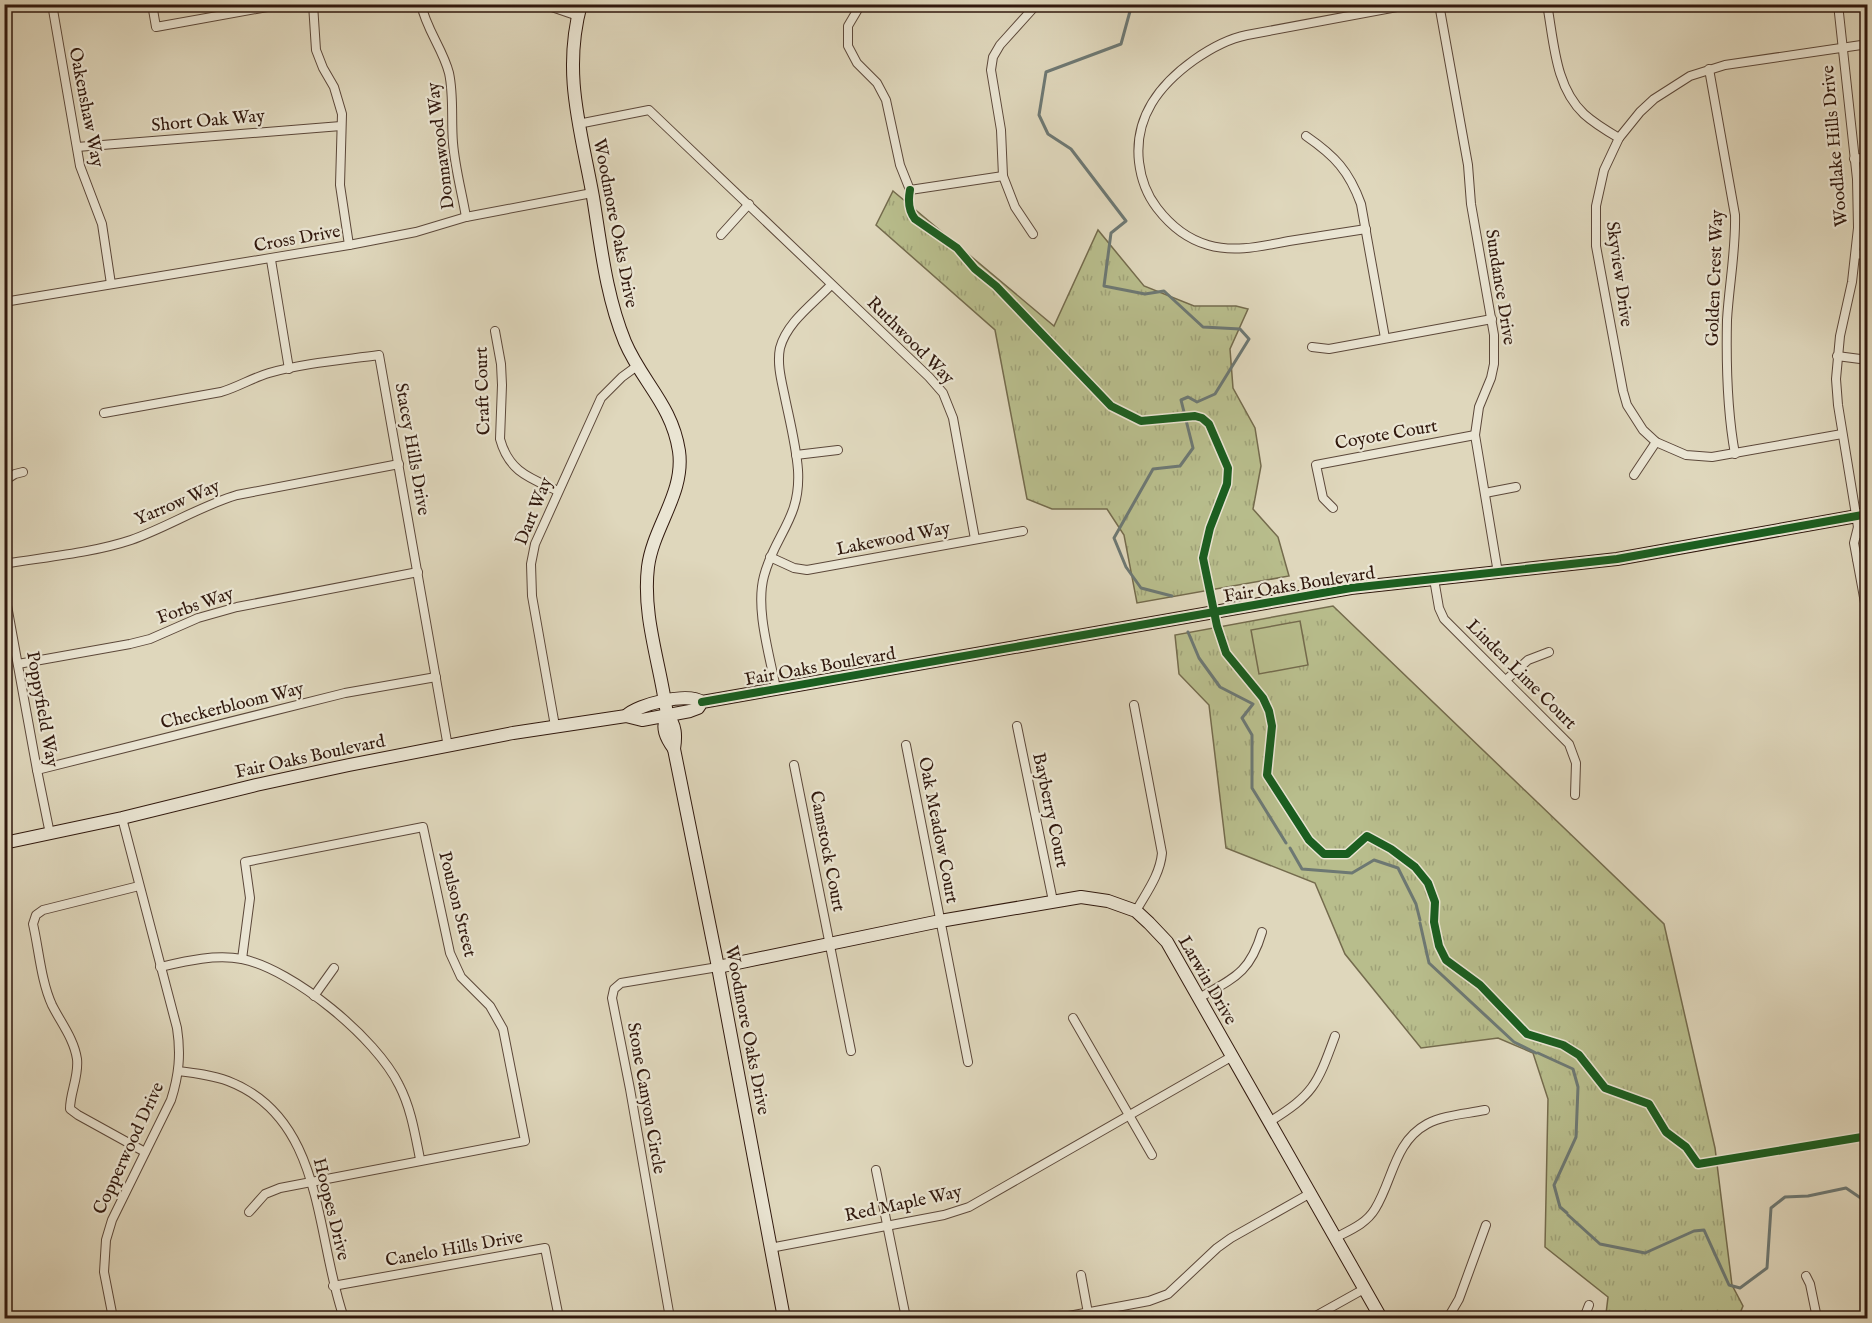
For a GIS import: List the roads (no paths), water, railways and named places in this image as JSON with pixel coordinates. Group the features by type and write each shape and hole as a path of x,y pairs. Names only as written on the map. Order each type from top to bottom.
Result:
{"street":[{"name":"Oakenshaw Way","path":"52,4 82,174 102,224 111,284"},
{"path":"152,4 156,27 284,4"},
{"path":"313,4 316,50 339,102 340,185 350,245"},
{"name":"Donnawood Way","path":"421,4 425,21 449,73 452,94 453,146 466,217"},
{"path":"543,4 580,10"},
{"path":"861,4 848,26 848,46 853,58 877,83 886,100 900,165 910,189 1003,176"},
{"path":"1033,234 1015,207 1003,176 1002,130 991,70 993,57 1000,45 1037,4"},
{"path":"1366,229 1242,249 1219,248 1194,240 1165,219 1146,190 1138,155 1140,129 1153,99 1168,80 1206,52 1227,40 1247,34 1413,4"},
{"name":"Sundance Drive","path":"1439,4 1468,165 1472,204 1496,350 1491,378 1479,407 1475,435 1498,573"},
{"path":"1547,4 1561,77 1567,91 1583,114 1619,138"},
{"name":"Woodlake Hills Drive","path":"1838,4 1858,204 1857,254 1838,356 1838,405 1860,519 1868,546"},
{"name":"Woodmore Oaks Drive","path":"580,10 572,65 574,100 611,302 627,346 668,414 679,454 680,467 675,491 655,537 648,569 650,619 667,715 673,722 674,749 718,967 784,1318"},
{"name":"Woodlake Hills Drive","path":"1842,47 1868,44"},
{"name":"Skyview Drive","path":"1842,47 1709,69 1690,76 1654,99 1619,138 1599,186 1595,216 1596,246 1623,391 1634,418 1656,442 1686,455 1712,457 1842,434"},
{"name":"Golden Crest Way","path":"1709,69 1735,215 1736,235 1727,321 1729,407 1735,454"},
{"name":"Ruthwood Way","path":"578,124 649,110 929,377 943,393 953,418 975,539"},
{"name":"Short Oak Way","path":"77,147 341,126"},
{"path":"1306,136 1346,170 1354,184 1361,204 1385,338"},
{"path":"1854,159 1868,157"},
{"name":"Cross Drive","path":"4,303 271,260 416,232 466,217 592,193"},
{"path":"721,235 749,204"},
{"path":"1857,254 1868,256"},
{"path":"104,412 221,392 239,387 268,373 289,369 271,260"},
{"path":"776,689 761,595 763,578 787,527 797,499 796,455 779,354 786,334 794,322 831,285"},
{"path":"1312,347 1329,349 1492,320"},
{"name":"Craft Court","path":"495,331 501,364 501,445 510,463 520,472 558,491"},
{"name":"Stacey Hills Drive","path":"289,369 379,355 448,747"},
{"path":"1838,356 1868,360"},
{"name":"Dart Way","path":"555,726 532,596 531,572 535,544 601,398 622,377 638,366"},
{"name":"Coyote Court","path":"1333,508 1323,498 1316,465 1475,435"},
{"path":"1635,475 1656,442"},
{"path":"796,455 838,450"},
{"name":"Yarrow Way","path":"4,564 129,541 218,501 237,495 399,464"},
{"path":"4,481 23,472"},
{"path":"1485,493 1516,487"},
{"name":"Woodlake Hills Drive","path":"1860,519 1854,543 1867,616"},
{"name":"Fair Oaks Boulevard","path":"626,716 641,706 690,697 702,702 1351,588 1617,559 1860,519"},
{"name":"Lakewood Way","path":"771,557 787,566 807,570 1023,531"},
{"path":"1857,559 1868,558"},
{"name":"Forbs Way","path":"18,664 150,639 198,618 237,607 418,573"},
{"name":"Linden Lime Court","path":"1434,579 1438,608 1444,619 1569,744 1576,763 1575,795"},
{"name":"Poppyfield Way","path":"4,589 36,770 50,834"},
{"path":"1506,680 1528,660 1549,652"},
{"name":"Checkerbloom Way","path":"36,770 345,693 436,677"},
{"name":"Fair Oaks Boulevard","path":"4,843 122,818 256,785 555,726 626,716 642,720 690,711 698,708 702,702"},
{"path":"1134,705 1162,853 1160,868 1136,911"},
{"name":"Bayberry Court","path":"1017,726 1053,901"},
{"name":"Oak Meadow Court","path":"906,745 968,1062"},
{"name":"Camstock Court","path":"794,765 851,1051"},
{"name":"Copperwood Drive","path":"113,1318 104,1272 106,1240 112,1220 171,1100 178,1071 180,1048 177,1028 122,818"},
{"name":"Poulson Street","path":"242,960 250,898 245,862 423,827 450,953 461,977 490,1006 503,1029 525,1141 280,1188 265,1194 249,1212"},
{"path":"139,886 43,910 36,915 33,924 52,1004 66,1029 77,1060 77,1076 70,1100 70,1109 146,1152"},
{"name":"Larwin Drive","path":"718,967 940,921 1081,897 1108,901 1136,911 1167,942 1381,1318"},
{"path":"1199,998 1244,970 1256,951 1262,932"},
{"path":"160,967 211,958 242,960 273,971 314,996 361,1034 383,1058 406,1100 420,1160"},
{"name":"Stone Canyon Circle","path":"670,1318 612,998 614,989 621,983 718,967"},
{"path":"314,996 334,968"},
{"path":"1073,1018 1152,1155"},
{"path":"1269,1122 1298,1104 1309,1094 1318,1080 1335,1036"},
{"name":"Red Maple Way","path":"770,1248 944,1215 969,1207 1231,1057"},
{"name":"Hoopes Drive","path":"178,1071 209,1075 229,1082 265,1104 284,1124 299,1148 311,1181 333,1286 344,1318"},
{"path":"1335,1238 1356,1227 1375,1209 1399,1152 1416,1131 1428,1123 1444,1118 1485,1110"},
{"path":"876,1170 906,1318"},
{"path":"1058,1318 1149,1301 1168,1294 1231,1238 1309,1194"},
{"path":"1448,1318 1459,1299 1486,1225"},
{"name":"Canelo Hills Drive","path":"333,1286 545,1248 559,1318"},
{"path":"1082,1275 1088,1313"},
{"path":"1806,1276 1810,1284 1817,1318"},
{"path":"1312,1318 1364,1289"},
{"path":"1584,1318 1589,1305"}],"waterway":[{"path":"1132,4 1121,44 1046,72 1039,115 1048,134 1071,149 1126,221 1111,233 1104,286 1145,294 1164,291 1203,327 1240,329 1249,339 1215,394 1197,402 1188,397 1181,400 1193,448 1180,466 1153,469 1114,538 1126,567 1141,588 1172,596"},
{"path":"1188,632 1199,658 1220,687 1253,704 1242,718 1252,735 1252,788 1286,843"},
{"path":"1290,848 1302,869 1352,873 1374,860 1398,868 1416,904 1420,920"},
{"path":"1420,923 1429,963 1514,1042 1536,1053"},
{"path":"1538,1053 1573,1069 1578,1087 1576,1137 1554,1185 1560,1207 1567,1213"},
{"path":"1568,1215 1600,1244 1645,1253 1694,1231 1704,1230 1729,1285 1740,1288 1767,1268 1771,1208 1785,1197 1808,1196 1846,1188 1868,1203"}]}
